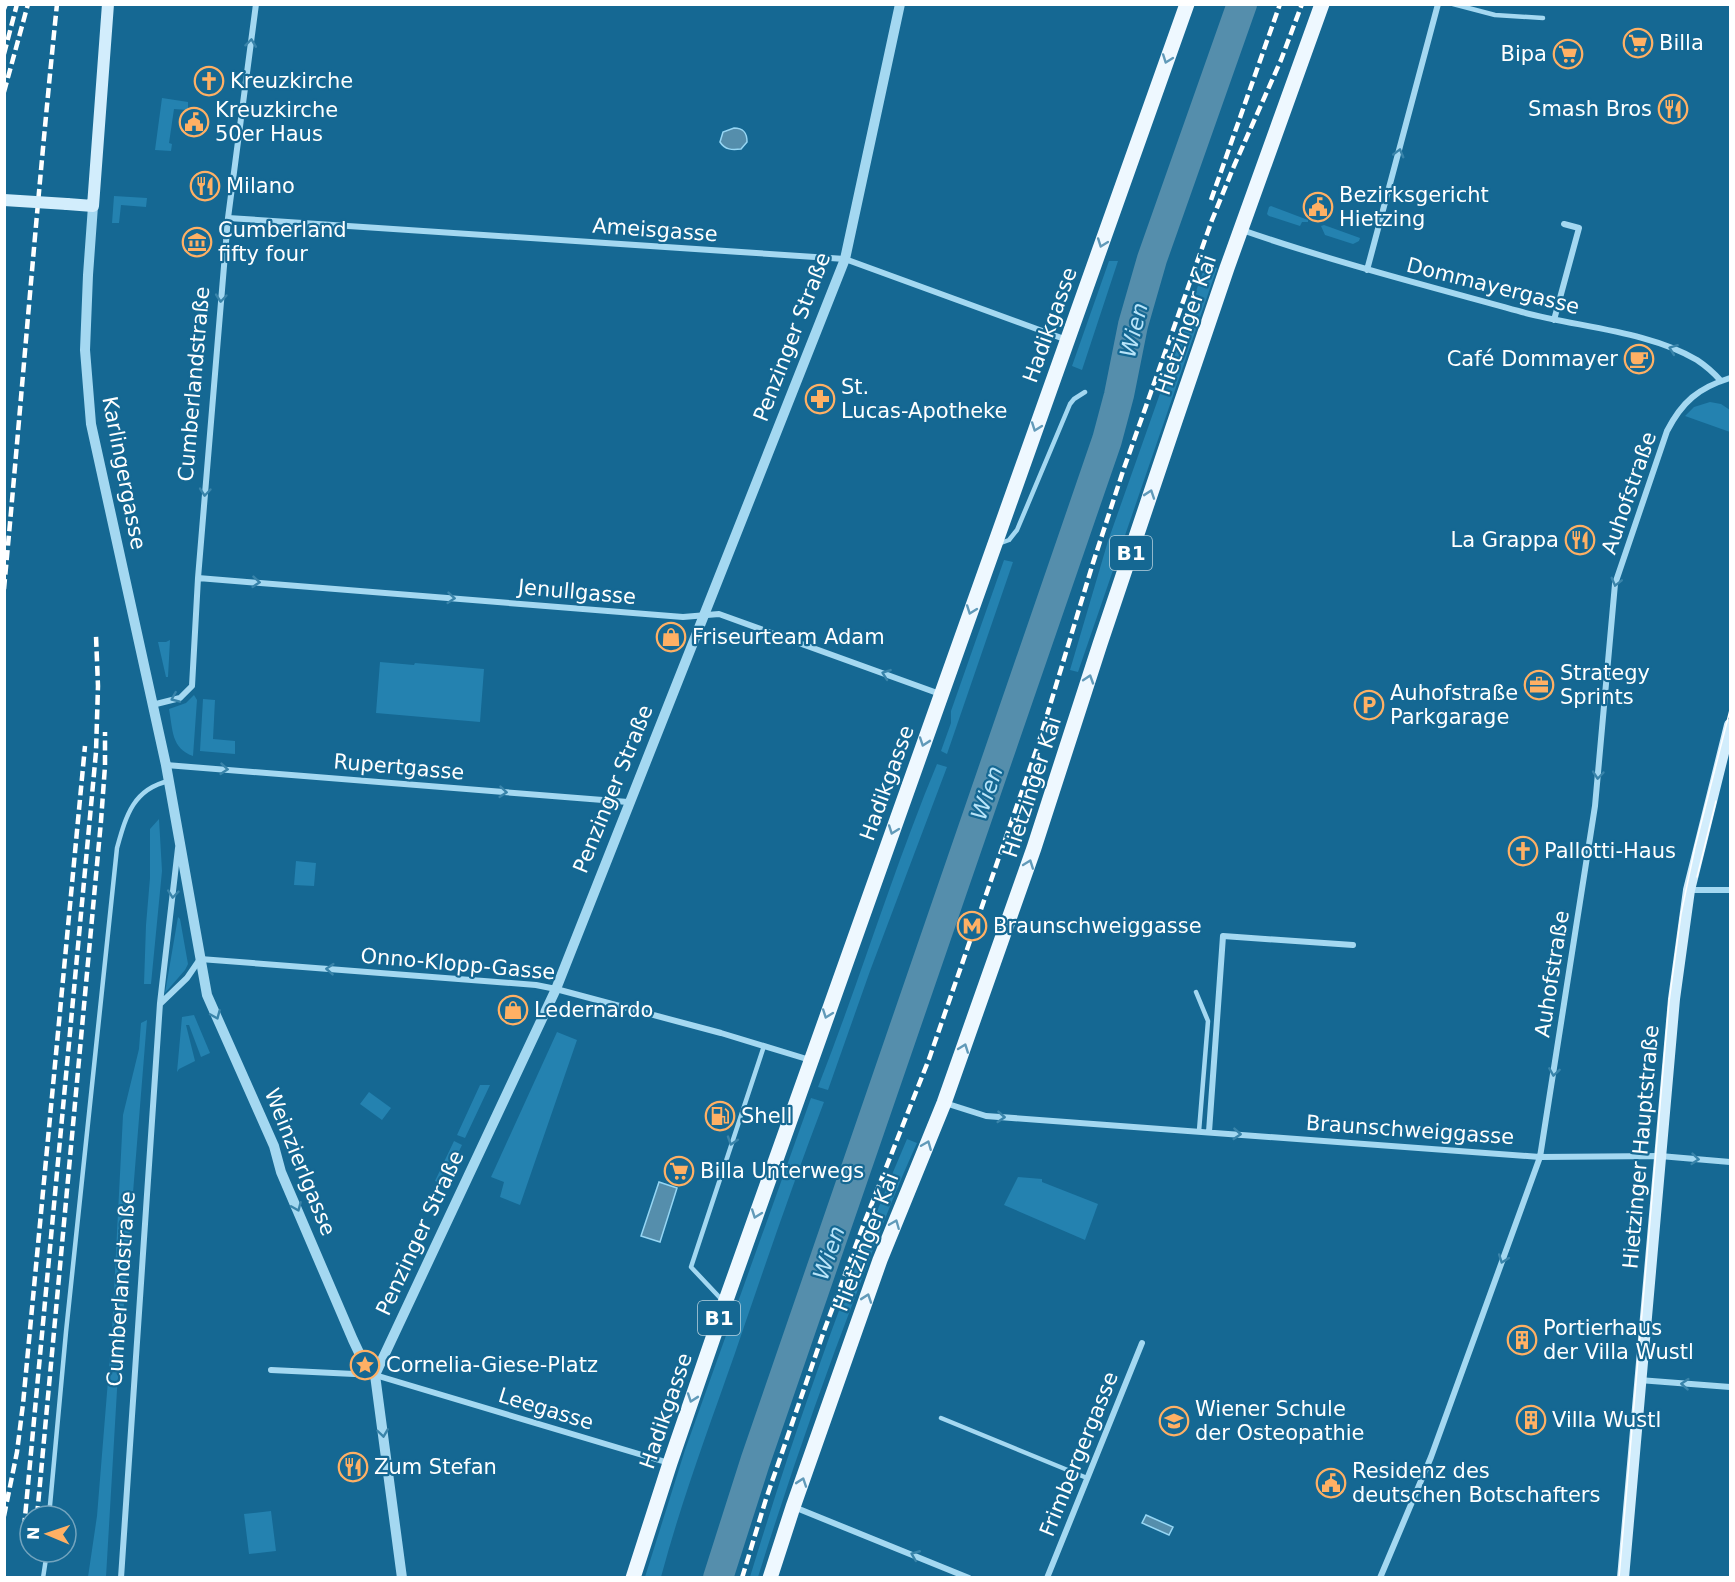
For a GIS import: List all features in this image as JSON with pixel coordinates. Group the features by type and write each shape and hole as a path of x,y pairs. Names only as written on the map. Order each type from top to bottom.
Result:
{"main road":[{"name":"Karlingergasse","path":"93,206 108,4"},
{"name":"Hadikgasse","path":"633,1578 725,1303 1188,4"},
{"name":"Hietzinger Kai","path":"770,1578 880,1260 944,1103 1034,848 1159,469 1322,4"},
{"path":"4,200 93,206"},
{"name":"Hietzinger Hauptstraße","path":"1623,1578 1674,999 1689,890 1731,725"}],"street":[{"name":"Cumberlandstraße","path":"152,705 180,698 192,686 198,578 228,218 256,4"},
{"name":"Penzinger Straße","path":"375,1375 555,988 845,259 900,4"},
{"path":"1367,270 1438,4"},
{"name":"Karlingergasse","path":"93,206 85,350 91,424 166,765"},
{"name":"Ameisgasse","path":"228,218 845,259 1067,340"},
{"path":"1554,320 1579,228 1564,224"},
{"name":"Dommayergasse","path":"1242,230 1367,270 1554,320 1636,336 1682,352 1699,361 1721,381"},
{"path":"1721,381 1731,378"},
{"name":"Auhofstraße","path":"1380,1578 1431,1457 1540,1157 1595,806 1615,584 1673,419 1692,396 1721,381"},
{"name":"Jenullgasse","path":"198,578 683,617 719,614 941,694"},
{"name":"Cumberlandstraße","path":"166,765 200,959"},
{"name":"Rupertgasse","path":"166,765 628,802"},
{"name":"Cumberlandstraße","path":"121,1578 160,1003 179,835"},
{"path":"1689,890 1731,890"},
{"path":"1209,1132 1223,936 1353,945"},
{"path":"160,1003 187,978 200,959"},
{"name":"Onno-Klopp-Gasse","path":"200,959 555,988 811,1060"},
{"name":"Weinzierlgasse","path":"200,959 207,995 274,1146 281,1172 362,1359 375,1375"},
{"name":"Braunschweiggasse","path":"944,1103 986,1116 1540,1157 1660,1156 1731,1162"},
{"name":"Frimbergergasse","path":"1047,1578 1142,1343"},
{"name":"Leegasse","path":"271,1370 375,1375 670,1463"},
{"path":"375,1375 402,1578"},
{"path":"1639,1380 1731,1387"},
{"path":"793,1507 969,1578"}],"lane":[{"path":"1453,4 1495,15 1544,18"},
{"path":"994,546 1009,540 1017,530 1070,404 1085,392"},
{"path":"50,1504 117,848 125,819 139,797 156,784 169,781"},
{"path":"1196,992 1208,1021 1199,1131"},
{"path":"725,1303 691,1267 764,1046"},
{"path":"941,1418 1087,1478"}],"shaded area":[{"path":"162,98 188,102 188,110 174,109 169,143 172,144 171,151 155,150"},
{"path":"734,128 742,130 746,136 747,142 741,149 729,149 720,142 723,132"},
{"path":"114,196 147,198 146,207 121,205 119,223 112,223"},
{"path":"1271,206 1308,220 1308,222 1302,222 1300,226 1269,216 1267,214"},
{"path":"1324,225 1360,238 1359,241 1353,244 1325,235 1321,226"},
{"path":"1109,261 1118,261 1082,370 1072,366"},
{"path":"1206,263 1217,268 1078,672 1070,670 1108,541"},
{"path":"1710,402 1721,404 1730,410 1730,432 1685,416 1694,407"},
{"path":"1004,560 1013,562 947,754 941,751 951,723 951,711"},
{"path":"170,640 168,677 166,677 158,642"},
{"path":"380,662 484,669 480,722 376,713"},
{"path":"194,695 197,700 193,756 186,753 177,743 169,709 186,703"},
{"path":"203,699 215,700 213,739 235,741 235,754 200,751"},
{"path":"937,764 947,767 828,1090 818,1087 906,844"},
{"path":"159,819 162,871 151,984 144,984 150,878 150,829"},
{"path":"296,861 316,863 314,886 294,885"},
{"path":"178,917 188,964 165,993"},
{"path":"194,1015 210,1053 201,1057 189,1025 186,1025 195,1061 177,1072 182,1017"},
{"path":"147,1020 117,1390 106,1577 88,1577 97,1516 112,1331 123,1115 139,1049 141,1023"},
{"path":"557,1032 577,1040 520,1205 500,1197 504,1182 491,1177"},
{"path":"480,1085 490,1085 465,1138 457,1135"},
{"path":"369,1092 391,1108 382,1120 360,1104"},
{"path":"811,1098 824,1102 695,1466 661,1577 645,1577 685,1450"},
{"path":"907,1139 917,1143 886,1217 831,1363 758,1577 750,1577 822,1356"},
{"path":"454,1141 462,1145 443,1184 435,1181"},
{"path":"1018,1177 1042,1179 1042,1182 1098,1204 1085,1240 1004,1205"},
{"path":"659,1182 677,1188 660,1242 641,1236"},
{"path":"271,1511 276,1551 249,1554 244,1514"},
{"path":"1146,1515 1173,1527 1169,1535 1142,1523"}],"waterway":[{"name":"Wien","path":"718,1578 755,1462 1107,440 1133,325 1152,259 1242,4"}],"tram line":[{"path":"1619,1578 1669,1002 1681,914 1695,847 1730,710"},
{"path":"1697,877 1716,801"}],"railway":[{"path":"4,9 6,4"},
{"path":"4,54 17,4"},
{"path":"4,92 28,4"},
{"path":"4,589 57,4"},
{"path":"1211,200 1280,4"},
{"path":"742,1578 766,1499 824,1331 929,1059 1038,745 1123,471 1212,220 1281,60 1302,4"},
{"path":"26,1504 96,752 98,686 96,636"},
{"path":"38,1504 101,821 105,732"},
{"path":"4,1516 17,1452 23,1404 85,746"}],"place":[{"name":"Billa","path":"1638,43"},
{"name":"Bipa","path":"1568,54"},
{"name":"Kreuzkirche","path":"209,81"},
{"name":"Smash Bros","path":"1673,109"},
{"name":"Kreuzkirche 50er Haus","path":"194,122"},
{"name":"Milano","path":"205,186"},
{"name":"Bezirksgericht Hietzing","path":"1318,207"},
{"name":"Cumberland fifty four","path":"197,242"},
{"name":"Café Dommayer","path":"1639,359"},
{"name":"St. Lucas-Apotheke","path":"820,399"},
{"name":"La Grappa","path":"1580,540"},
{"name":"Friseurteam Adam","path":"671,637"},
{"name":"Strategy Sprints","path":"1539,685"},
{"name":"Auhofstraße Parkgarage","path":"1369,705"},
{"name":"Pallotti-Haus","path":"1523,851"},
{"name":"Braunschweiggasse","path":"972,926"},
{"name":"Ledernardo","path":"513,1010"},
{"name":"Shell","path":"720,1116"},
{"name":"Billa Unterwegs","path":"679,1171"},
{"name":"Portierhaus der Villa Wustl","path":"1522,1340"},
{"name":"Cornelia-Giese-Platz","path":"365,1365"},
{"name":"Villa Wustl","path":"1531,1420"},
{"name":"Wiener Schule der Osteopathie","path":"1174,1421"},
{"name":"Zum Stefan","path":"353,1467"},
{"name":"Residenz des deutschen Botschafters","path":"1331,1483"}]}
